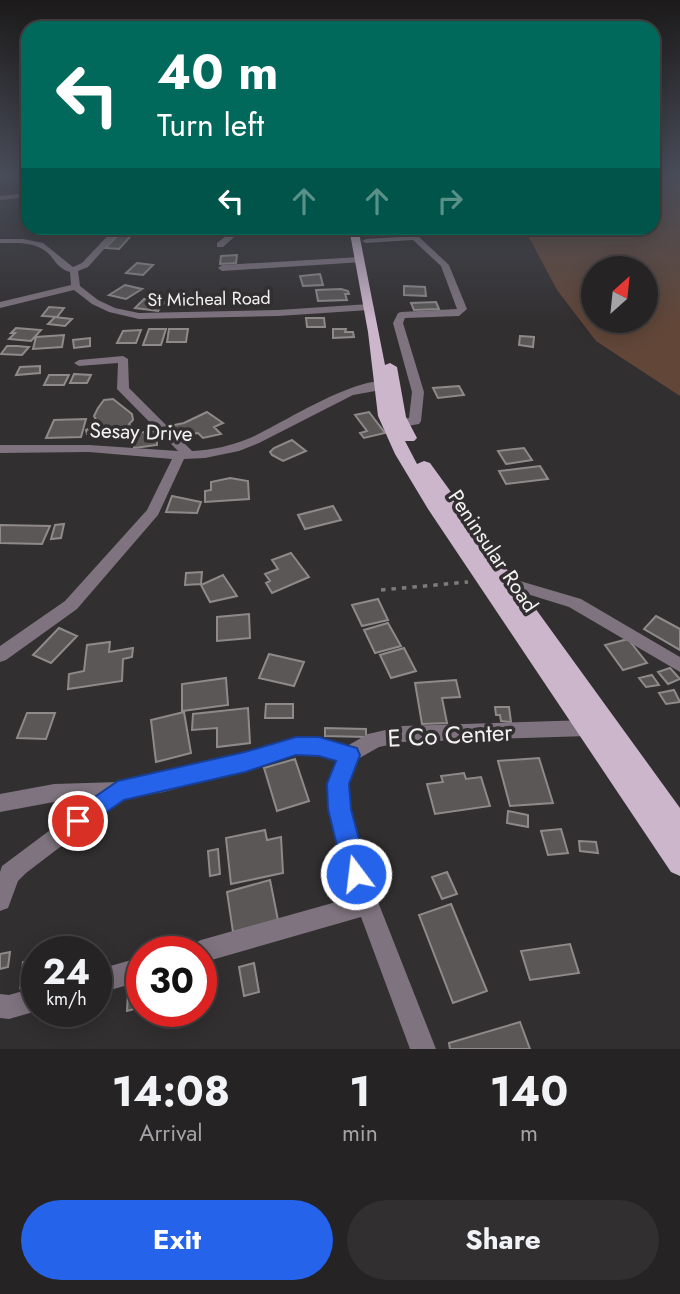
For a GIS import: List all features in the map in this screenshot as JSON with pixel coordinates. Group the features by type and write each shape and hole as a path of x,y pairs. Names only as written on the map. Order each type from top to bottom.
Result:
{"main road":[{"name":"Peninsular Road","path":"360,235 360,260 386,385 414,451 588,728 680,863"},
{"name":"Peninsular Road","path":"361,235 386,385 385,416 403,454 680,829"}],"street":[{"path":"0,241 34,242 47,248 64,268 74,270 85,265 113,235"},
{"path":"220,246 232,235"},
{"path":"388,235 415,238 446,265 462,309 459,313 401,315 398,323 418,392 415,421 402,423"},
{"path":"222,268 360,260"},
{"path":"0,305 76,287 74,270"},
{"name":"St Micheal Road","path":"76,287 95,302 113,310 139,316 278,313 369,307"},
{"path":"0,655 71,605 153,512 185,456 123,389 123,359 79,363"},
{"name":"Sesay Drive","path":"0,449 117,450 185,456 234,448 264,437 335,397 355,389 386,385"},
{"path":"494,580 575,603 680,665"},
{"name":"E Co Center","path":"349,755 375,740 403,734 588,728"},
{"path":"0,803 54,793 118,791 245,762 296,746 319,746 349,755 338,784 339,809 356,874 423,1049"},
{"path":"0,900 10,874 18,866 118,791"},
{"path":"217,947 367,904"},
{"path":"0,1006 21,1004"}],"path":[{"path":"382,590 494,580"}],"shaded area":[{"path":"660,224 680,224 680,396 596,341 590,333 658,333 658,256 581,256 581,321 557,290 528,235 660,235"}],"building":[{"path":"118,235 132,235 119,249 105,248"},
{"path":"237,255 236,263 220,264 221,256"},
{"path":"137,263 153,265 143,275 126,273"},
{"path":"320,274 323,285 303,286 300,276"},
{"path":"125,285 142,289 126,299 109,295"},
{"path":"404,286 425,287 426,296 404,295"},
{"path":"316,290 348,291 349,294 345,294 347,300 318,301"},
{"path":"144,299 166,301 158,311 135,308"},
{"path":"436,302 439,309 414,310 411,303"},
{"path":"49,307 64,308 57,317 42,316"},
{"path":"55,317 72,319 65,326 48,324"},
{"path":"306,318 324,318 325,327 307,327"},
{"path":"16,328 41,330 31,341 9,339"},
{"path":"149,329 166,329 161,345 143,345"},
{"path":"169,329 188,329 186,342 167,342"},
{"path":"333,329 346,329 345,332 353,332 354,337 333,338"},
{"path":"141,330 136,343 117,343 123,331"},
{"path":"64,335 62,347 33,349 36,337"},
{"path":"520,336 534,337 533,347 519,345"},
{"path":"90,338 90,346 74,348 73,340"},
{"path":"7,346 29,347 22,355 1,354"},
{"path":"40,366 40,373 16,375 20,367"},
{"path":"74,374 91,375 87,383 70,383"},
{"path":"49,375 69,375 64,385 44,385"},
{"path":"459,386 464,395 438,398 433,388"},
{"path":"113,399 132,414 133,420 129,424 133,429 125,433 109,427 101,431 100,435 87,434 86,430 98,424 94,416 98,408 104,400"},
{"path":"207,412 223,423 214,427 221,434 203,438 198,433 180,436 169,426 184,423"},
{"path":"369,412 385,433 364,438 360,433 367,431 355,415"},
{"path":"86,419 81,437 46,438 54,420"},
{"path":"156,431 157,445 134,448 134,433"},
{"path":"292,440 306,451 283,461 270,452 274,448"},
{"path":"524,448 532,460 506,464 498,451"},
{"path":"540,466 548,479 506,484 499,471"},
{"path":"230,478 248,481 249,499 205,502 205,491 211,490 211,482"},
{"path":"172,496 201,502 197,513 166,512"},
{"path":"333,506 341,520 305,529 298,515"},
{"path":"64,524 61,538 51,539 55,525"},
{"path":"0,525 50,526 42,544 0,543"},
{"path":"291,553 309,577 272,593 266,583 270,581 265,574 278,569 272,560"},
{"path":"202,572 201,584 185,585 186,573"},
{"path":"223,575 237,596 210,602 201,585"},
{"path":"378,599 388,620 362,626 352,605"},
{"path":"249,614 250,638 217,641 217,617"},
{"path":"656,616 680,629 680,650 644,629"},
{"path":"388,623 401,646 375,653 364,630"},
{"path":"59,628 77,636 51,663 33,655"},
{"path":"628,639 647,663 623,670 605,645"},
{"path":"110,642 109,652 133,648 132,657 123,659 122,681 68,689 69,674 84,671 87,645"},
{"path":"404,648 416,671 391,678 380,655"},
{"path":"269,654 304,662 294,686 259,678"},
{"path":"670,668 680,679 668,684 658,672"},
{"path":"652,675 659,685 646,687 639,678"},
{"path":"226,678 228,705 182,711 182,684"},
{"path":"456,680 460,697 442,698 447,723 422,724 415,683"},
{"path":"674,690 680,702 666,704 659,693"},
{"path":"266,704 293,704 293,718 265,718"},
{"path":"495,707 509,707 511,722 501,721 500,715 496,715"},
{"path":"248,708 250,743 217,747 217,728 192,730 193,714"},
{"path":"184,712 191,753 156,762 151,720"},
{"path":"27,713 55,713 46,739 17,738"},
{"path":"325,728 366,729 366,737 325,736"},
{"path":"539,758 553,803 510,806 498,761"},
{"path":"295,759 309,801 277,811 264,768"},
{"path":"464,773 466,779 481,777 490,806 435,814 427,784 443,782 441,776"},
{"path":"508,811 528,815 528,827 507,823"},
{"path":"561,829 568,853 548,855 541,831"},
{"path":"265,830 267,840 281,837 283,873 231,884 226,838"},
{"path":"579,841 596,842 598,853 580,851"},
{"path":"218,849 220,874 210,876 208,851"},
{"path":"447,872 457,894 442,899 432,877"},
{"path":"270,880 278,920 233,932 227,892"},
{"path":"451,904 487,991 453,1003 419,915"},
{"path":"570,944 579,973 530,980 521,951"},
{"path":"10,952 8,967 0,969 0,954"},
{"path":"254,963 259,992 244,996 239,967"},
{"path":"520,1022 530,1049 450,1049 449,1043"}],"route":[{"path":"78,821 118,791 164,783 296,746 319,746 349,755 338,784 339,809 356,874"}]}
